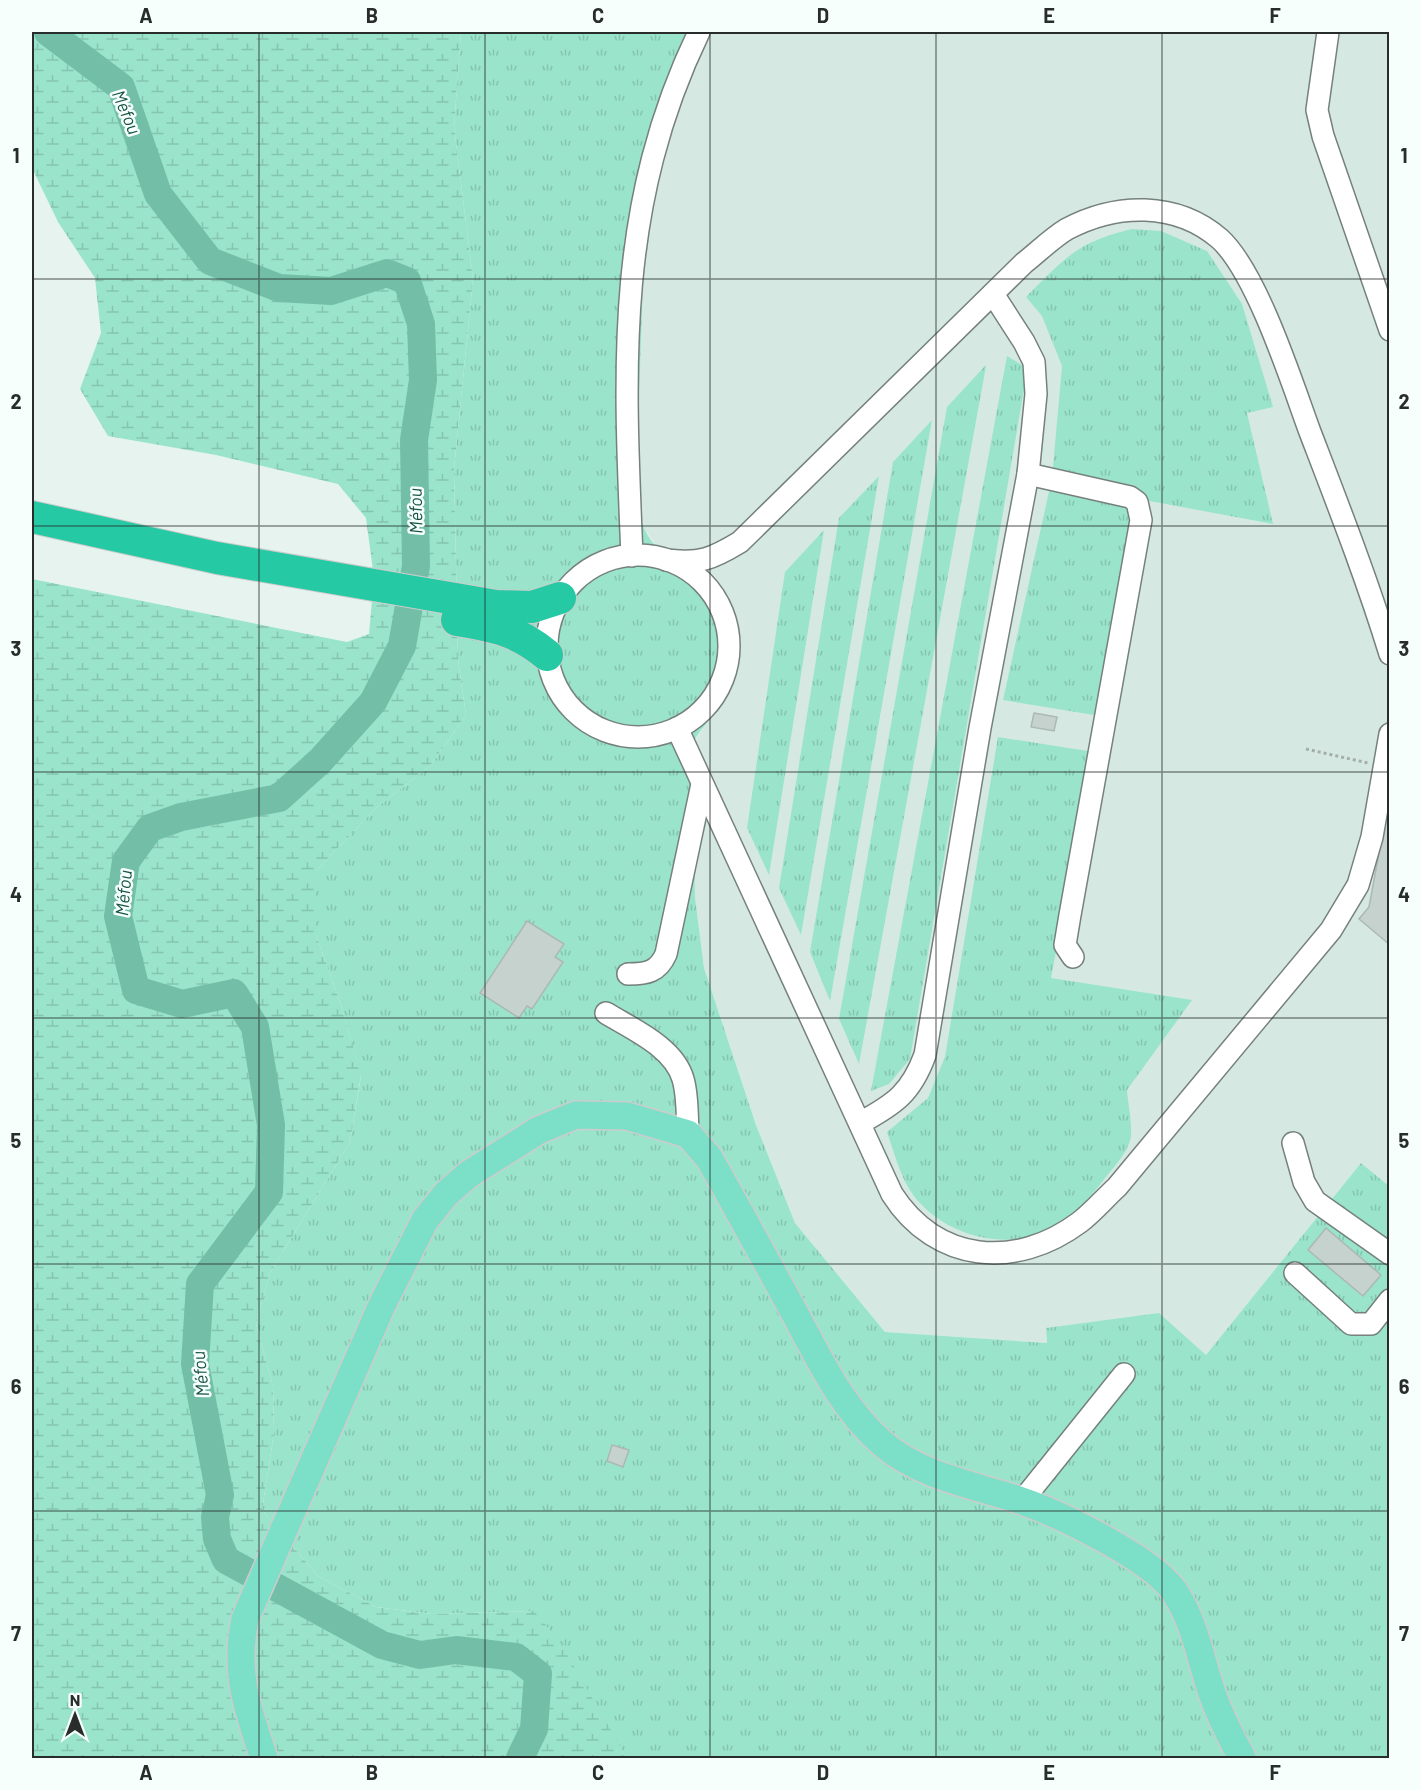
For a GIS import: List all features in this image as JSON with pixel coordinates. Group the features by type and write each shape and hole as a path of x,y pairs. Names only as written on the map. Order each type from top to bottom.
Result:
{"highway":[{"path":"32,518 309,584"},
{"path":"32,539 79,551 309,584 495,616 560,598"},
{"path":"495,616 547,655"}],"main road":[{"path":"264,1758 245,1700 239,1667 239,1645 245,1619 273,1550 382,1305 425,1220 446,1194 469,1174 539,1130 576,1115 627,1116 688,1134 709,1158 828,1374 857,1418 883,1445 922,1468 1022,1501 1099,1537 1149,1566 1173,1589 1193,1630 1212,1694 1242,1758"}],"street":[{"path":"632,556 626,410 627,311 637,225 654,147 680,70 699,32"},
{"path":"1328,32 1317,110 1323,136 1389,330"},
{"path":"666,560 681,566 706,586 723,613 729,644 725,675 718,690 699,714 677,728 662,734 635,737 609,733 586,721 566,703 553,680 547,655 549,625 560,598 584,573 599,564 632,556 693,563 713,558 740,542 1024,263 1066,230 1111,211 1157,209 1193,222 1221,240 1258,298 1371,594 1389,654"},
{"path":"860,1123 892,1105 906,1092 918,1074 925,1054 980,728 1028,474 1036,394 1034,362 993,294"},
{"path":"1028,474 1130,497 1137,502 1141,520 1065,945 1073,957"},
{"path":"677,728 892,1194 903,1211 936,1239 960,1249 1008,1253 1029,1249 1080,1221 1117,1187 1331,930 1358,885 1372,837 1389,734"},
{"path":"628,974 645,974 660,967 666,954 702,784"},
{"path":"606,1013 645,1037 671,1058 682,1076 688,1134"},
{"path":"1293,1143 1304,1182 1315,1201 1389,1254"},
{"path":"1295,1273 1351,1324 1371,1323 1389,1300"},
{"path":"1022,1501 1124,1374"}],"path":[{"path":"1306,750 1384,767"}],"shaded area":[{"path":"712,32 1389,32 1389,1186 1361,1163 1206,1356 1046,1329 1047,1343 885,1332 795,1223 756,1125 704,968 695,897 692,745 733,683 739,641 726,604 682,561 658,548 645,530 637,508 636,489 643,282 656,183 690,74"}],"green space":[{"path":"32,32 461,32 454,127 473,279 454,469 458,660 466,715 430,766 376,808 316,871 316,935 341,1005 361,1075 350,1142 270,1273 256,1324 273,1386 274,1433 262,1510 318,1576 376,1607 431,1614 534,1611 559,1641 627,1758 32,1758 32,579 347,642 369,634 374,578 366,518 338,484 216,455 108,436 80,389 101,333 95,278 58,222 32,168"},
{"path":"461,32 712,32 690,74 656,183 643,282 636,489 641,521 653,542 663,552 682,561 697,572 710,585 721,598 735,627 738,662 734,681 726,699 692,745 695,897 704,968 756,1125 795,1223 885,1332 1047,1343 1046,1328 1159,1313 1206,1355 1361,1163 1389,1186 1389,1758 627,1758 534,1611 431,1614 376,1607 318,1576 262,1510 274,1433 273,1386 256,1324 270,1273 350,1142 361,1076 341,1005 316,935 316,871 376,808 430,766 466,715 458,660 454,469 473,279 454,127"},
{"path":"1132,229 1161,231 1207,251 1242,304 1273,407 1247,413 1273,524 1139,499 1100,716 1003,700 1052,478 1062,366 1042,316 1026,297 1073,253 1098,240"},
{"path":"1007,356 1022,365 1025,383 910,1059 889,1084 871,1091"},
{"path":"986,365 859,1064 839,1019 947,407"},
{"path":"932,420 830,1001 810,952 893,462"},
{"path":"879,476 801,935 779,888 839,518"},
{"path":"824,530 769,875 747,828 785,572"},
{"path":"998,737 1094,752 1051,978 1192,1000 1127,1090 1131,1136 1124,1154 1115,1166 1086,1202 1060,1224 1036,1235 1000,1240 964,1232 932,1214 919,1202 908,1187 887,1132 928,1098 945,1057"}],"building":[{"path":"1034,713 1057,717 1054,731 1031,727"},
{"path":"1390,794 1390,945 1359,919 1369,907"},
{"path":"527,921 564,944 555,957 563,962 532,1009 527,1006 519,1018 480,993"},
{"path":"1326,1228 1381,1275 1363,1296 1308,1250"},
{"path":"612,1445 629,1450 623,1467 607,1461"}],"waterway":[{"name":"Méfou","path":"48,32 121,87 158,194 210,261 279,288 331,291 387,273 407,281 421,324 423,380 414,440 416,566 402,646 373,702 320,761 279,798 181,817 150,828 126,861 118,916 136,990 182,1004 234,993 255,1027 271,1125 269,1192 200,1284 195,1364 220,1495 215,1517 217,1539 226,1560 382,1645 420,1655 456,1650 516,1657 538,1674 534,1729 520,1758"}]}
